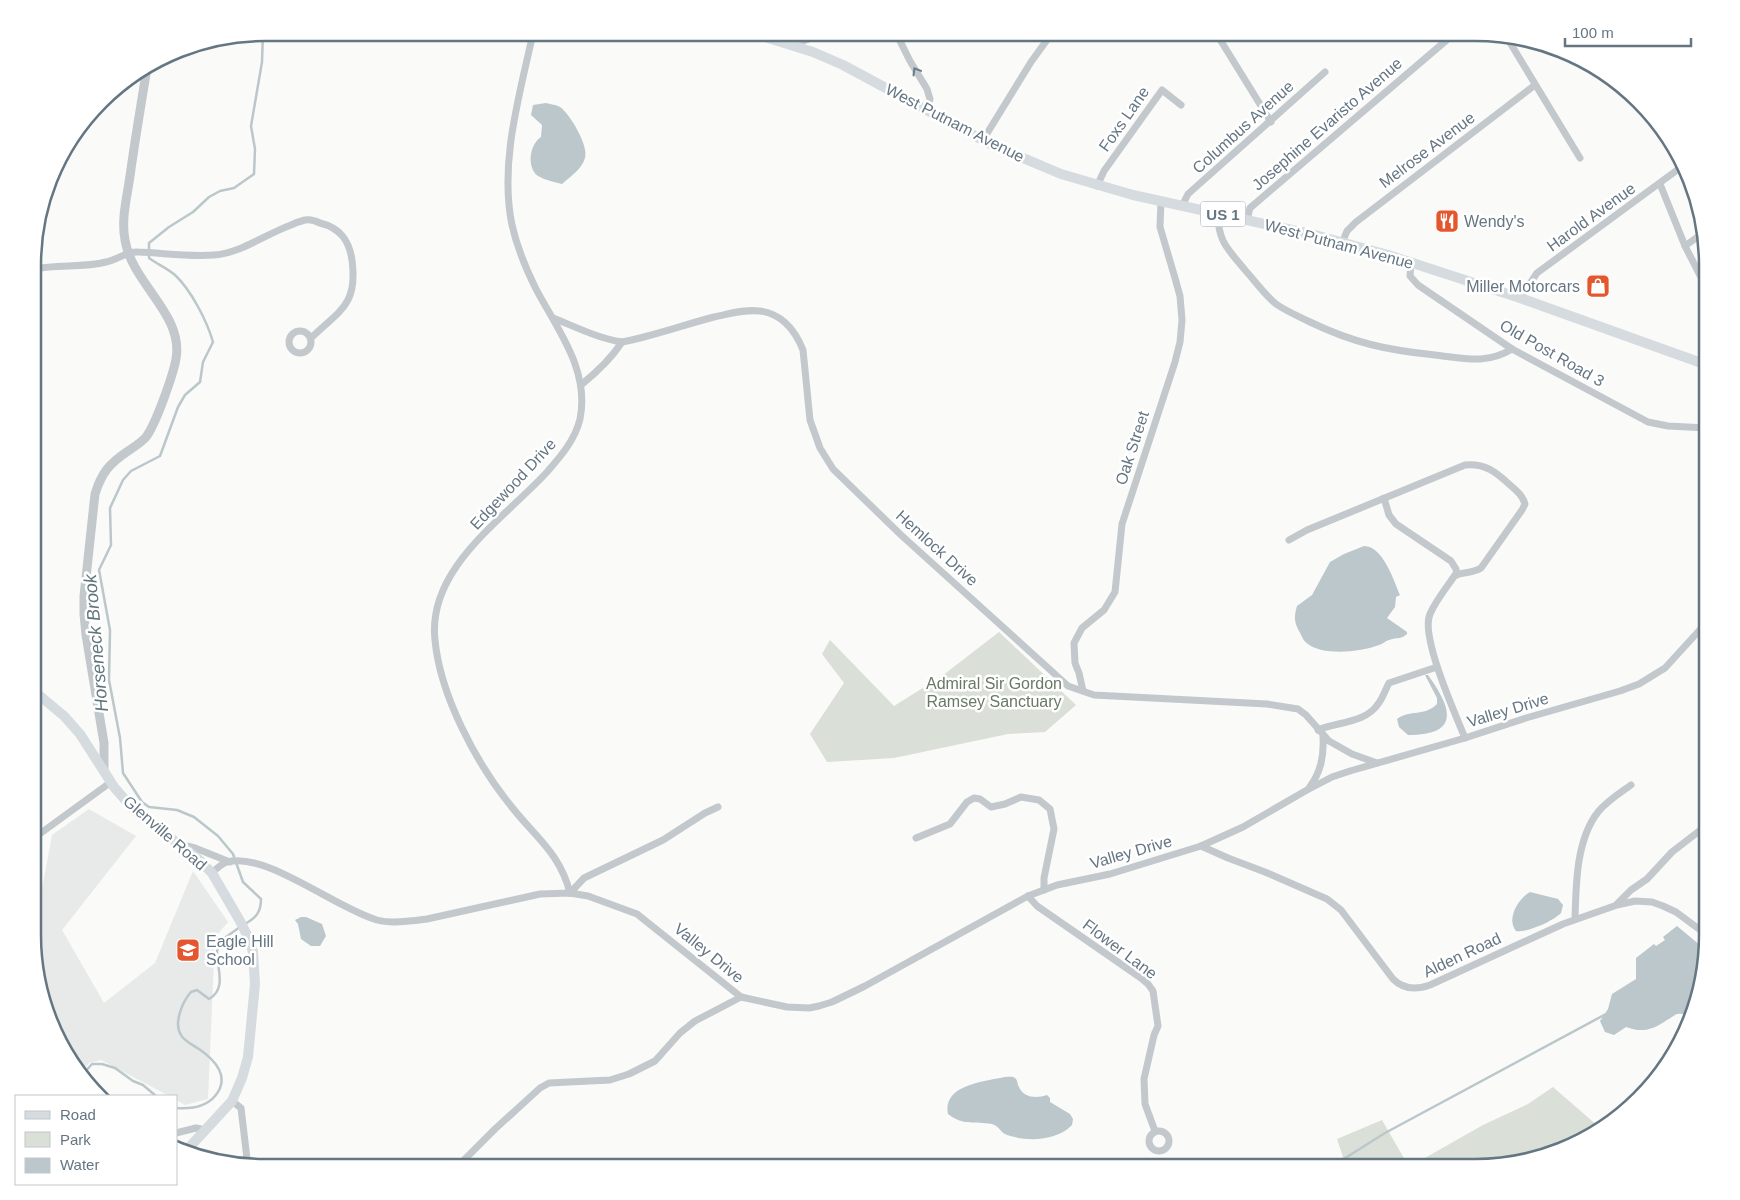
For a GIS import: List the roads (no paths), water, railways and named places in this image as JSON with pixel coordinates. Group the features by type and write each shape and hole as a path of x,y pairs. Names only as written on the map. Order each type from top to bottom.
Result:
{"main road":[{"name":"West Putnam Avenue","path":"788,41 843,64 983,140 1061,174 1098,186 1248,220 1411,262 1699,359"},
{"name":"Glenville Road","path":"41,697 80,734 111,782 134,810 180,844 212,873 246,932 253,952 255,967 252,1020 248,1057 242,1078 232,1101 191,1146"}],"street":[{"name":"Edgewood Drive","path":"531,41 515,118 510,154 509,200 512,225 527,269 575,362 581,385 582,399 579,422 574,436 565,451 540,480 459,562 444,586 436,611 434,625 441,670 458,718 474,752 510,806 553,854 566,877 570,893"},
{"path":"900,41 927,89 930,99 927,110"},
{"path":"983,140 1031,62 1046,41"},
{"path":"1221,41 1271,122"},
{"name":"Josephine Evaristo Avenue","path":"1248,220 1250,208 1446,41"},
{"path":"1511,44 1580,158"},
{"name":"Columbus Avenue","path":"1182,206 1188,194 1326,72"},
{"path":"104,769 104,743 88,651 84,614 84,596 95,494 99,480 113,462 146,437 154,423 176,358 176,337 172,326 138,273 133,252 125,241 125,207 146,76"},
{"name":"Melrose Avenue","path":"1342,243 1347,231 1356,222 1535,86"},
{"name":"Foxs Lane","path":"1098,186 1104,171 1162,90 1181,105"},
{"name":"Harold Avenue","path":"1520,298 1537,273 1678,169"},
{"path":"1660,184 1685,246 1699,273"},
{"name":"Oak Street","path":"1083,691 1075,663 1074,643 1082,628 1104,610 1115,592 1122,524 1180,342 1182,320 1180,296 1160,227 1161,201"},
{"path":"1218,214 1218,228 1221,238 1227,249 1249,274 1274,302 1316,325 1357,342 1392,350 1478,360 1496,358 1512,349"},
{"path":"41,268 105,263 133,252 180,256 216,254 235,250 283,228 306,220 316,221 335,228 351,252 353,289 350,300 345,306 311,338"},
{"path":"1685,246 1697,237"},
{"name":"Old Post Road 3","path":"1411,262 1410,276 1418,285 1512,349 1648,422 1668,426 1699,428"},
{"name":"Hemlock Drive","path":"552,318 607,340 622,342 734,312 761,311 774,316 786,323 794,331 803,350 810,420 820,448 833,469 887,521 1068,686 1094,695 1290,707 1298,709 1306,715 1328,741 1352,754 1378,763"},
{"path":"581,385 613,356 622,342"},
{"path":"1289,540 1308,530 1464,465 1474,464 1494,470 1521,496 1525,504 1522,510 1481,568 1474,572 1457,575 1429,614 1428,626 1437,667 1464,738"},
{"path":"1384,498 1389,515 1396,524 1451,561 1457,575"},
{"name":"Valley Drive","path":"180,844 235,862 274,870 347,908 379,921 408,921 449,915 540,894 570,893 588,896 637,914 741,997 787,1007 809,1008 832,1002 865,986 1028,896 1057,885 1110,874 1201,846 1243,828 1332,777 1639,684 1666,668 1699,631"},
{"path":"1318,730 1362,717 1378,705 1389,683 1437,667"},
{"path":"1307,790 1316,778 1321,766 1323,736"},
{"path":"41,833 111,782"},
{"path":"1575,919 1580,855 1584,835 1599,811 1631,785"},
{"path":"916,838 950,824 967,802 974,798 980,799 991,806 1005,804 1021,797 1039,800 1050,809 1054,829 1044,878 1044,890"},
{"path":"570,893 584,878 663,840 718,806"},
{"path":"1617,905 1672,852 1699,831"},
{"name":"Alden Road","path":"1201,846 1327,899 1341,910 1392,979 1397,983 1412,988 1419,989 1430,986 1575,919 1635,901 1652,902 1664,906 1676,912 1699,929"},
{"path":"212,873 224,864 235,862"},
{"name":"Flower Lane","path":"1028,896 1037,906 1141,978 1153,991 1158,1026 1154,1035 1144,1078 1145,1104 1155,1131"},
{"path":"465,1159 540,1088 549,1083 610,1080 629,1074 655,1061 680,1033 695,1021 741,997"},
{"path":"232,1101 241,1108 247,1158"},
{"path":"178,1133 196,1128 206,1130"}],"water":[{"path":"546,103 559,106 564,111 578,131 584,146 585,158 581,166 562,184 538,176 534,172 531,162 534,145 541,137 542,125 531,115 533,105"},
{"path":"1364,546 1377,552 1391,573 1400,595 1396,597 1395,607 1387,618 1407,632 1407,634 1380,645 1353,651 1342,652 1315,648 1305,641 1297,628 1295,613 1297,606 1312,595 1330,562"},
{"path":"1425,675 1428,675 1442,698 1447,717 1444,724 1437,730 1425,734 1408,735 1399,727 1397,719 1407,714 1422,712 1437,704 1437,698"},
{"path":"1530,892 1558,899 1563,905 1561,913 1540,926 1516,931 1512,921 1513,915 1521,899"},
{"path":"306,917 322,924 326,936 320,946 311,946 301,939 298,924 295,920"},
{"path":"1677,926 1698,944 1697,964 1684,1015 1677,1014 1647,1030 1626,1027 1614,1035 1605,1032 1600,1021 1608,1009 1612,994 1636,979 1636,958 1654,944 1656,946 1665,940 1663,937"},
{"path":"1005,1077 1015,1078 1021,1091 1028,1096 1040,1097 1047,1095 1050,1098 1050,1102 1070,1114 1073,1119 1072,1125 1066,1130 1050,1137 1023,1139 1005,1134 992,1124 964,1122 948,1114 948,1104 958,1091 977,1083"}],"waterway":[{"name":"Horseneck Brook","path":"245,924 257,914 261,899 243,882 233,854 218,836 194,817 177,810 149,807 142,802 123,773 120,738 109,680 110,630 99,570 111,545 110,508 123,480 131,471 160,456 178,407 185,395 200,382 203,362 213,342 203,316 181,281 169,270 149,258 149,243 169,227 193,212 209,197 220,191 234,188 254,174 255,149 251,126 262,62 263,41"},
{"name":"Horseneck Brook","path":"178,1108 192,1108 207,1103 220,1089 222,1082 219,1070 205,1053 182,1037 178,1024 182,1006 191,992 197,990 209,999 215,995 220,978 217,954 219,942 240,927"},
{"path":"1344,1159 1385,1133 1606,1014"},
{"name":"Horseneck Brook","path":"86,1070 92,1064 102,1064 115,1068 133,1081 143,1085 155,1095"}],"place":[{"name":"Wendy's","path":"1447,221"},
{"name":"Miller Motorcars","path":"1598,286"},
{"name":"Eagle Hill School","path":"188,950"}],"park label":[{"name":"Admiral Sir Gordon Ramsey Sanctuary","path":"994,692"}]}
